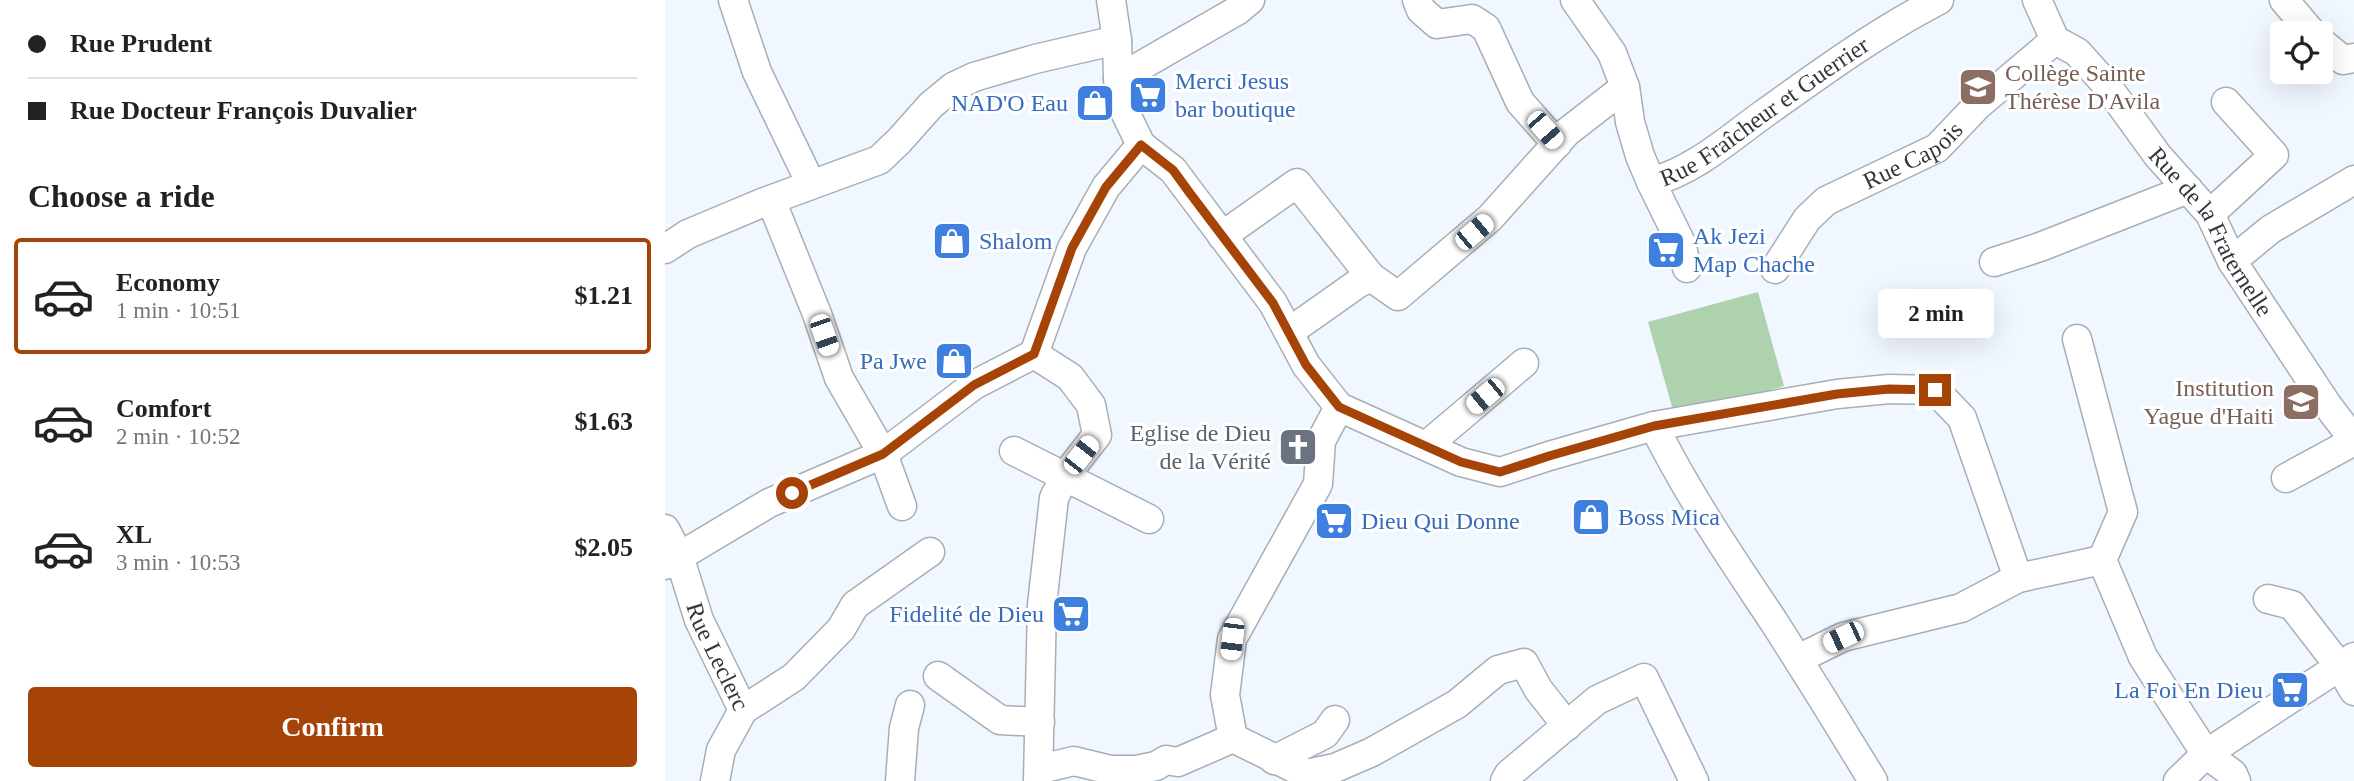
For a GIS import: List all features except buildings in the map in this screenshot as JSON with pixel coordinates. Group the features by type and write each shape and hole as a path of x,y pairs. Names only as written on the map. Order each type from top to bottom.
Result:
{"street":[{"path":"733,0 757,72 811,184"},
{"path":"1111,0 1123,108 1141,145 1173,170 1273,303 1306,365 1339,407 1461,462 1500,472 1654,426 1837,394 1889,389 1935,390 1962,418 2018,578"},
{"path":"1118,79 1238,10 1250,0"},
{"path":"1417,0 1420,10 1437,24 1472,19 1486,28 1520,102 1557,144"},
{"name":"Rue Fraîcheur et Guerrier","path":"1575,0 1612,53 1625,87 1630,122 1640,156 1651,181 1665,178 1716,149 1897,22 1939,0"},
{"path":"2037,0 2055,40"},
{"path":"2284,0 2302,21"},
{"path":"665,249 688,234 762,203 879,160 931,105 953,87 974,77 1035,59 1117,40"},
{"name":"Rue de la Fraternelle","path":"2055,40 2077,52 2105,83 2158,156 2210,214 2232,261 2354,441"},
{"name":"Rue Capois","path":"1775,269 1807,219 1826,201 1937,148 1977,106 2055,40"},
{"path":"2333,52 2343,60 2354,58"},
{"path":"1222,236 1297,183 1371,277 1398,296 1490,218 1567,132 1625,87"},
{"path":"2210,214 2274,155 2227,102"},
{"path":"672,560 769,503 883,454 974,385 1034,354 1072,248 1106,187 1141,145"},
{"path":"2232,261 2271,229 2354,180"},
{"path":"1651,181 1681,243 1687,268"},
{"path":"1994,262 2040,247 2188,189"},
{"path":"762,203 772,205 817,314 839,378 883,454 902,506"},
{"path":"1289,332 1371,277"},
{"path":"2077,338 2123,512 2102,560 2143,657 2206,754 2233,774 2237,781"},
{"path":"1034,354 1070,377 1091,405 1097,435 1065,476 1054,498 1042,605 1039,775 1074,761 1111,770 1136,770 1156,766 1172,771 1178,762 1233,738"},
{"path":"1426,446 1524,363"},
{"path":"1233,738 1225,695 1232,639 1318,484 1321,441 1339,407"},
{"path":"1654,426 1672,463 1873,781"},
{"path":"2286,478 2354,441"},
{"path":"1014,451 1149,519"},
{"name":"Rue Leclerc","path":"665,529 672,560 743,710 721,750 715,781"},
{"path":"743,710 793,677 841,629 855,605 930,552"},
{"path":"1798,659 1843,637 1961,608 2018,578 2102,560"},
{"path":"2178,781 2206,754 2349,672 2292,605 2268,599"},
{"path":"1233,738 1306,774 1335,768 1372,752 1457,704 1498,670 1524,663 1538,689 1567,726"},
{"path":"939,676 1000,720 1040,722"},
{"path":"1505,781 1597,700 1644,678 1694,781"},
{"path":"900,781 904,728 910,705"},
{"path":"1274,760 1325,734 1335,720"}],"green space":[{"path":"1758,292 1784,386 1675,417 1648,322"}],"place":[{"name":"Collège Sainte Thérèse D'Avila","path":"1978,87"},
{"name":"Merci Jesus bar boutique","path":"1148,95"},
{"name":"NAD'O Eau","path":"1095,103"},
{"name":"Shalom","path":"952,241"},
{"name":"Ak Jezi Map Chache","path":"1666,250"},
{"name":"Pa Jwe","path":"954,361"},
{"name":"Institution Yague d'Haiti","path":"2301,402"},
{"name":"Eglise de Dieu de la Vérité","path":"1298,447"},
{"name":"Boss Mica","path":"1591,517"},
{"name":"Dieu Qui Donne","path":"1334,521"},
{"name":"Fidelité de Dieu","path":"1071,614"},
{"name":"La Foi En Dieu","path":"2290,690"}],"route":[{"path":"792,493 883,454 974,385 1034,354 1072,248 1106,187 1141,145 1173,170 1273,303 1306,365 1339,407 1461,462 1500,472 1654,426 1837,394 1889,389 1935,390"}]}
